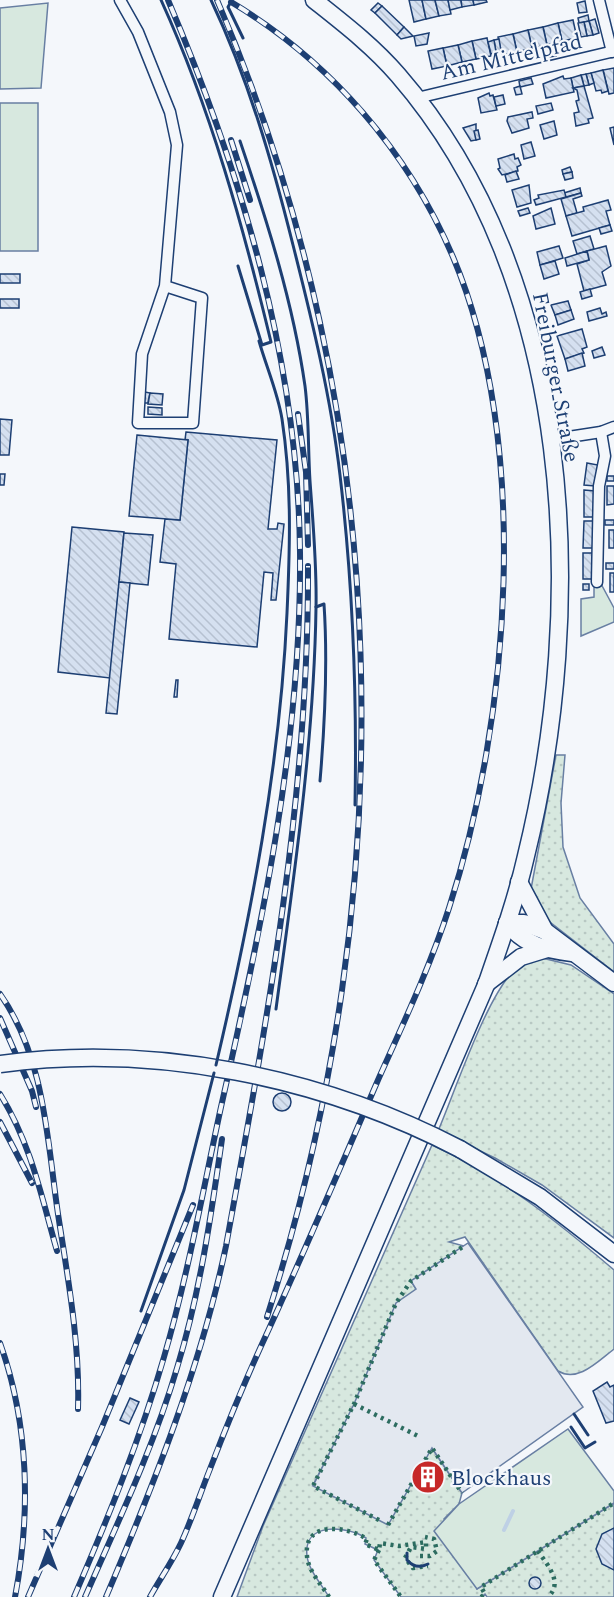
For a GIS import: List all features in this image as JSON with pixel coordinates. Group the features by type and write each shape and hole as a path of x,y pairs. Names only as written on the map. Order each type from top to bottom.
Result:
{"main road":[{"name":"Freiburger Straße","path":"222,1597 343,1323 486,985 519,882 542,781 554,689 558,618 556,510 549,441 531,341 501,242 469,177 417,98 383,58 314,0"},
{"path":"519,882 531,908 546,931 614,983"},
{"path":"507,923 524,923 546,931"},
{"path":"507,923 522,939 547,949 572,953"},
{"path":"486,985 521,957 547,949"},
{"path":"0,1064 80,1059 124,1060 179,1064 288,1083 378,1112 460,1149 540,1197 614,1254"}],"street":[{"path":"120,0 138,32 166,102 177,145 165,286 142,354 138,423 193,423 202,298 165,286"},
{"path":"599,0 613,52"},
{"name":"Am Mittelpfad","path":"417,98 613,52"},
{"path":"549,441 601,432 614,427"},
{"path":"597,582 599,486 605,456 601,432"}],"shaded area":[{"path":"48,3 41,88 0,89 0,8"},
{"path":"0,103 38,103 38,251 0,251"},
{"path":"594,582 600,582 614,608 614,622 581,636 581,599 594,597"},
{"path":"556,755 565,755 561,803 563,847 580,898 614,944 614,972 546,919 531,889"},
{"path":"542,958 571,965 614,994 614,1238 542,1185 495,1158 438,1131 471,1047 502,985 516,968"},
{"path":"432,1145 481,1170 504,1185 571,1234 614,1270 614,1349 588,1369 573,1374 558,1371 465,1237 449,1242 464,1246 411,1281 416,1289 313,1485 432,1448 462,1493 459,1504 444,1519 477,1589 614,1503 614,1597 487,1597 485,1594 481,1597 401,1597 374,1560 378,1550 365,1544 366,1538 348,1531 328,1529 312,1537 308,1545 307,1556 310,1567 329,1597 237,1597 263,1526"},
{"path":"468,1243 583,1407 462,1493 432,1448 388,1525 313,1486 354,1404 396,1303 416,1289 411,1281"},
{"path":"568,1429 614,1491 614,1503 477,1589 434,1531 459,1504"}],"building":[{"path":"409,0 422,0 426,19 414,22"},
{"path":"422,0 435,0 439,16 426,19"},
{"path":"435,0 448,0 451,14 439,16"},
{"path":"448,0 461,0 462,7 450,10"},
{"path":"461,0 473,0 474,5 462,7"},
{"path":"473,0 486,0 487,2 474,5"},
{"path":"585,1 587,12 579,13 577,3"},
{"path":"378,3 382,6 375,13 371,10"},
{"path":"382,6 404,27 397,35 375,13"},
{"path":"588,15 589,21 579,23 578,18"},
{"path":"595,19 599,33 593,35 589,21"},
{"path":"573,20 577,38 562,41 558,23"},
{"path":"589,21 593,35 587,36 584,22"},
{"path":"584,22 587,36 581,37 578,23"},
{"path":"558,23 562,41 547,45 543,27"},
{"path":"404,27 413,36 401,39 397,35"},
{"path":"543,27 547,45 532,48 528,30"},
{"path":"528,30 532,48 517,52 513,34"},
{"path":"429,33 427,44 416,46 414,36"},
{"path":"513,34 517,52 502,55 498,37"},
{"path":"487,38 491,56 476,59 472,41"},
{"path":"499,39 501,51 496,52 494,40"},
{"path":"494,40 496,52 491,54 488,42"},
{"path":"472,41 476,59 462,62 458,45"},
{"path":"458,45 462,62 447,66 443,48"},
{"path":"553,47 556,56 550,57 548,48"},
{"path":"443,48 447,66 432,69 428,51"},
{"path":"614,68 614,93 609,94 603,70"},
{"path":"603,70 608,91 602,93 601,90 596,91 591,73"},
{"path":"591,73 594,83 589,85 586,74"},
{"path":"586,74 589,85 584,86 581,75"},
{"path":"581,75 584,86 573,88 571,78"},
{"path":"563,76 564,79 571,78 574,92 546,98 543,84"},
{"path":"531,78 533,84 520,87 519,81"},
{"path":"520,86 522,94 516,95 514,88"},
{"path":"584,86 593,118 588,119 589,123 576,126 574,113 579,112 576,101 579,100 577,90 573,88"},
{"path":"489,93 490,96 493,95 497,110 481,113 478,98"},
{"path":"503,95 505,104 496,106 494,97"},
{"path":"551,103 553,110 538,114 536,106"},
{"path":"532,112 533,118 527,119 529,128 512,133 507,121 508,117"},
{"path":"554,121 557,135 544,139 540,125"},
{"path":"476,124 476,140 471,141 463,128"},
{"path":"614,127 614,145 610,128"},
{"path":"478,130 480,139 476,140 474,131"},
{"path":"531,142 535,156 524,159 521,145"},
{"path":"514,154 515,159 518,158 521,165 517,167 518,171 502,175 498,169 500,168 498,159"},
{"path":"570,167 572,172 563,174 562,170"},
{"path":"516,171 519,179 507,182 505,175"},
{"path":"572,172 573,178 565,180 563,174"},
{"path":"529,185 531,203 517,207 512,190"},
{"path":"580,188 581,193 566,197 564,193"},
{"path":"564,190 566,197 536,205 534,200 539,198 538,195"},
{"path":"581,193 582,196 573,199 577,213 566,216 561,199"},
{"path":"608,200 611,210 606,211 610,225 572,236 566,216 584,211 583,207"},
{"path":"528,208 530,213 520,216 518,211"},
{"path":"551,208 555,224 536,229 533,216"},
{"path":"610,225 612,231 601,234 599,228"},
{"path":"590,236 594,249 577,254 573,241"},
{"path":"559,246 563,258 540,265 537,252"},
{"path":"606,246 611,266 602,272 606,285 584,291 577,264 589,260 587,251"},
{"path":"587,251 589,260 567,266 565,258"},
{"path":"555,261 559,274 544,279 540,265"},
{"path":"0,274 20,274 20,283 0,283"},
{"path":"590,289 592,296 582,299 580,292"},
{"path":"0,299 19,299 19,308 0,308"},
{"path":"568,301 571,310 555,315 551,305"},
{"path":"600,308 602,314 606,312 607,316 589,321 587,312"},
{"path":"571,310 574,319 558,325 555,315"},
{"path":"582,329 587,347 582,349 584,353 565,359 557,336"},
{"path":"602,347 605,355 594,358 592,351"},
{"path":"582,353 585,366 568,371 565,359"},
{"path":"145,392 150,393 148,403 144,403"},
{"path":"150,393 163,394 162,405 148,404"},
{"path":"148,407 162,408 162,415 148,414"},
{"path":"0,419 12,420 9,455 0,455"},
{"path":"186,432 277,440 268,529 277,529 278,523 284,524 276,600 271,600 273,573 264,572 257,647 169,639 176,564 160,562 165,519 180,520 188,440 185,440"},
{"path":"137,435 188,440 180,520 129,516"},
{"path":"587,463 598,465 595,486 584,485"},
{"path":"0,474 5,474 4,485 0,485"},
{"path":"607,476 614,476 614,481 607,481"},
{"path":"607,486 614,486 614,504 607,505"},
{"path":"584,490 595,491 595,517 584,517"},
{"path":"605,520 614,520 614,525 605,525"},
{"path":"584,521 595,521 594,548 583,548"},
{"path":"72,527 124,532 110,678 58,672"},
{"path":"609,530 614,530 614,548 609,548"},
{"path":"124,533 153,535 148,585 119,582"},
{"path":"583,553 594,553 594,579 583,579"},
{"path":"606,563 614,563 614,569 606,569"},
{"path":"610,573 614,573 614,592 610,592"},
{"path":"119,582 130,583 117,714 106,713"},
{"path":"583,584 589,584 589,590 583,590"},
{"path":"176,680 178,680 177,697 174,697"},
{"path":"278,1093 286,1093 291,1098 289,1109 278,1111 273,1106 273,1098"},
{"path":"607,1382 610,1387 614,1385 614,1421 606,1423 593,1391"},
{"path":"130,1398 139,1402 129,1424 120,1420"},
{"name":"Blockhaus","path":"429,1466 436,1474 435,1483 429,1487 420,1481 422,1469"},
{"path":"614,1528 614,1570 602,1564 596,1549 602,1534"},
{"path":"535,1577 541,1583 535,1589 529,1583"}],"waterway":[{"path":"504,1530 513,1511"}],"railway":[{"path":"74,1597 145,1418 173,1326 188,1264 265,901 287,762 299,622 300,552 297,481 289,410 277,339 242,201 220,133 168,0"},
{"path":"217,0 276,158 320,321 348,486 360,654 359,821 342,989 312,1154 267,1317"},
{"path":"150,1597 185,1534 245,1382 416,995 442,930 470,833 486,753 498,668 503,582 503,495 494,411 478,331 453,257 435,218 389,145 333,81 301,52 231,2"},
{"path":"231,140 250,200"},
{"path":"298,414 306,472 308,545"},
{"path":"106,1597 175,1424 216,1291 226,1246 283,907 301,737 308,566"},
{"path":"0,994 15,1019 26,1045 42,1100 72,1311 77,1360 78,1409"},
{"path":"0,1018 32,1091 36,1107"},
{"path":"0,1094 11,1113 27,1151 57,1251"},
{"path":"0,1122 32,1183"},
{"path":"85,1597 146,1455 177,1368 198,1283 222,1139"},
{"path":"28,1597 102,1427 193,1205"},
{"path":"0,1343 17,1405 24,1469 23,1533 15,1597"}],"hedge":[{"path":"379,1520 313,1486 354,1404 396,1303 411,1281 464,1246"},
{"path":"354,1404 420,1437"},
{"path":"388,1525 432,1448 462,1493"},
{"path":"481,1597 485,1594 481,1587 614,1503"},
{"path":"329,1597 313,1572 307,1556 308,1544 312,1536 319,1531 328,1529 349,1531 367,1539 365,1544 379,1550 380,1543 399,1546 426,1542 426,1549 411,1547 405,1558 413,1568 428,1566"},
{"path":"420,1556 430,1556 437,1551 434,1539 425,1537"},
{"path":"379,1550 374,1560 401,1597"},
{"path":"538,1551 554,1580 553,1591 548,1597"}],"wall":[{"path":"161,0 195,84 224,169 271,342 262,345 238,266"},
{"path":"211,0 248,90 268,151 307,302 332,417 340,475 351,599 355,681 355,805"},
{"path":"232,0 228,7 243,38"},
{"path":"240,141 278,262 300,355 307,410 315,560 314,658 307,759 276,1009"},
{"path":"216,1065 252,897 271,784 287,613 289,516 285,444 278,399 259,341"},
{"path":"316,607 324,604 326,649 325,715 320,781"},
{"path":"141,1311 184,1190 214,1073"},
{"path":"574,1414 588,1435"},
{"path":"571,1427 585,1448 595,1442"},
{"path":"407,1553 407,1560 412,1564 419,1566 428,1564"}],"place":[{"name":"Blockhaus","path":"428,1477"}]}
